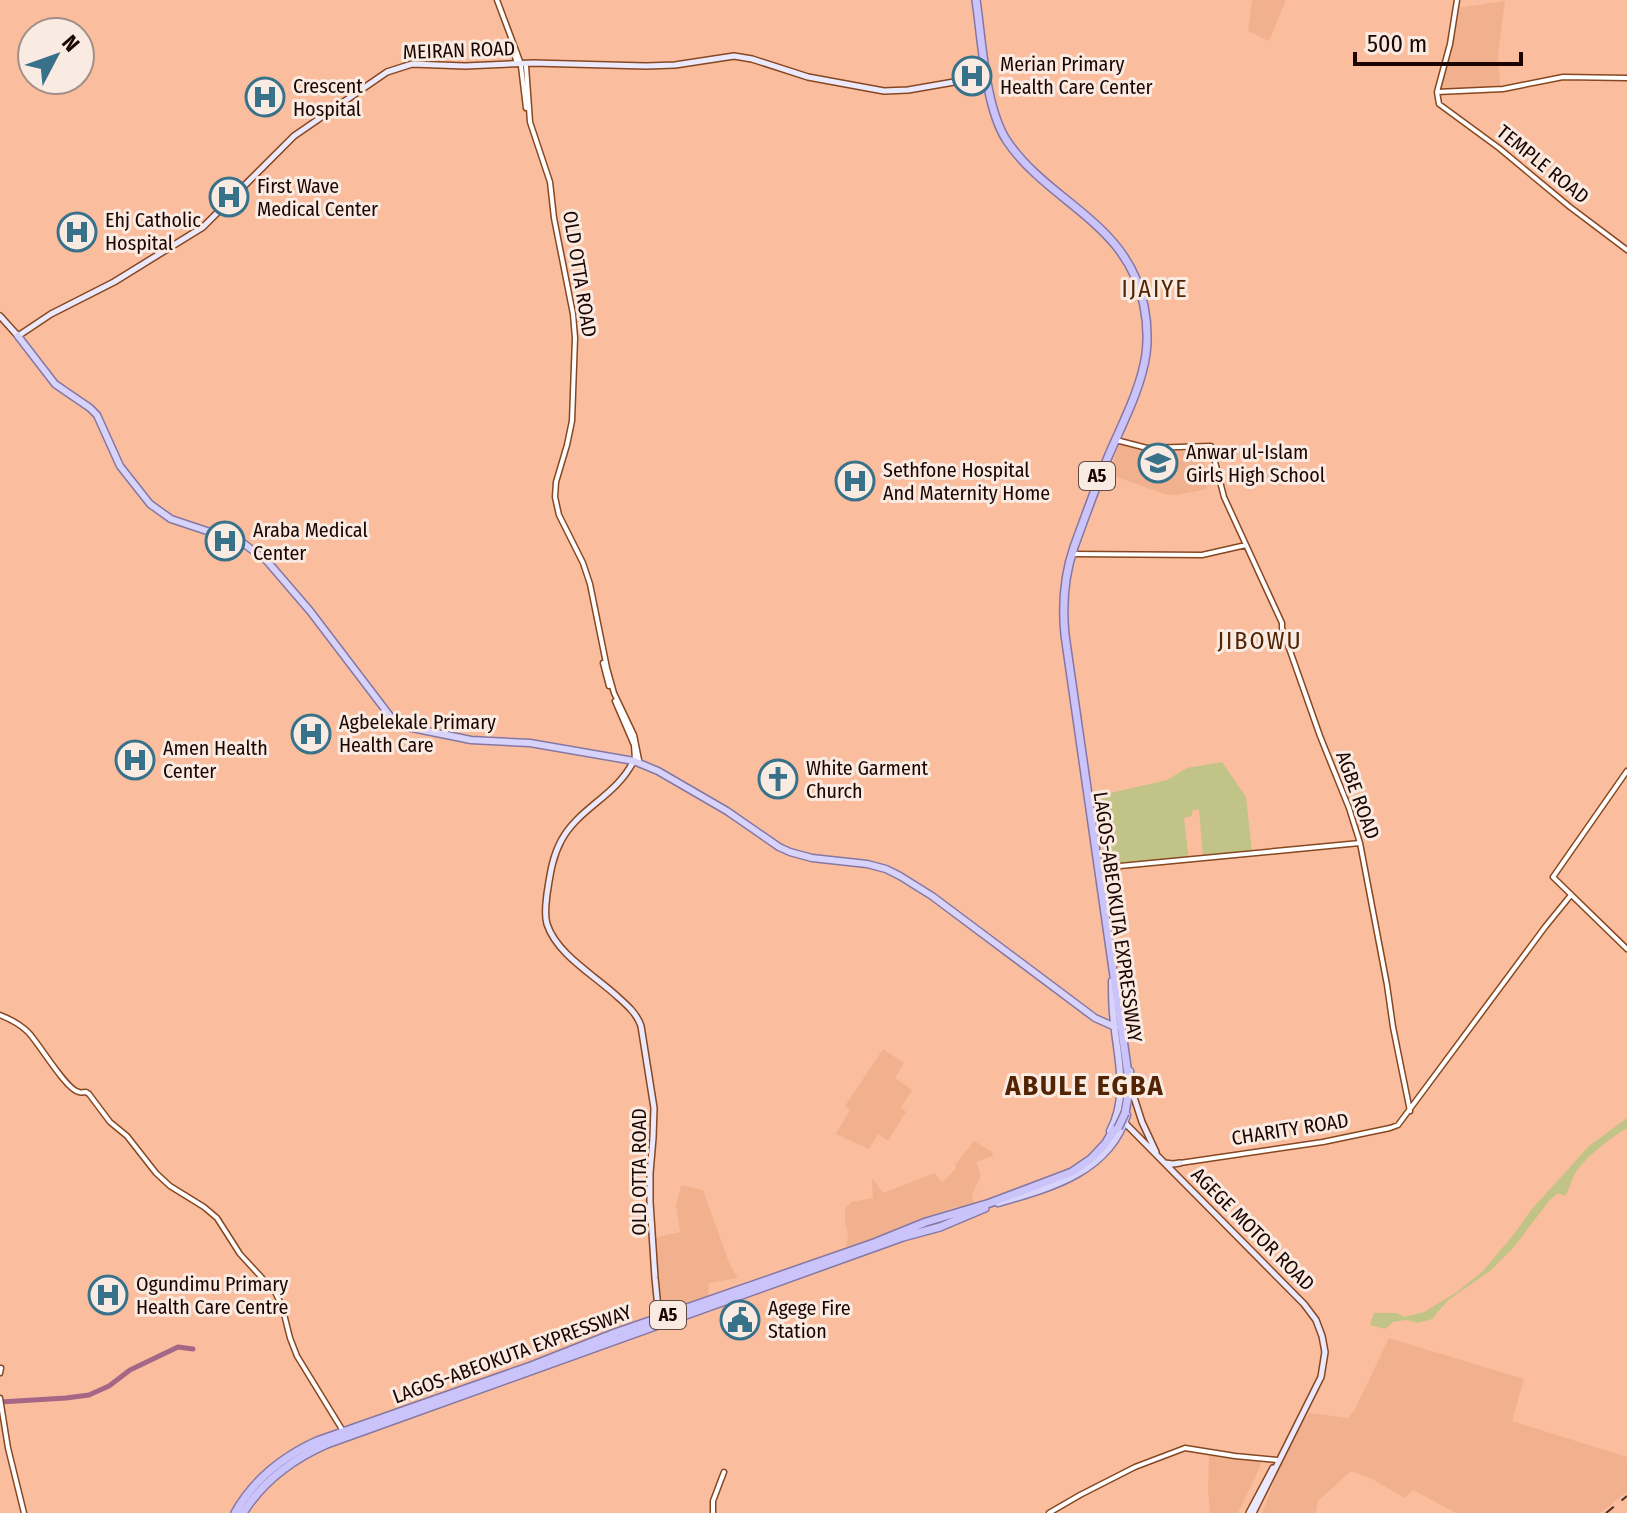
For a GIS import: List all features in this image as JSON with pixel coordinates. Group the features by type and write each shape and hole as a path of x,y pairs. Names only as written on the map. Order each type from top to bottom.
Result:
{"highway":[{"name":"LAGOS-ABEOKUTA EXPRESSWAY","path":"974,0 989,112 1007,148 1032,176 1093,225 1113,246 1131,277 1141,314 1143,343 1138,371 1070,547 1059,606 1113,981"},
{"name":"LAGOS-ABEOKUTA EXPRESSWAY","path":"243,1513 279,1472 343,1431 531,1368 615,1333 926,1222 990,1204 1051,1180 1091,1159 1120,1121 1125,1074 1063,622 1065,585 1072,554 1139,382 1146,357 1146,323 1142,294 1121,250 1103,230 1026,164 1007,140 991,103 974,0"},
{"name":"LAGOS-ABEOKUTA EXPRESSWAY","path":"235,1513 267,1472 289,1455 903,1237 957,1221 990,1204"}],"main road":[{"name":"MEIRAN ROAD","path":"19,336 51,314 114,282 203,227 294,136 391,69 412,64 663,66 734,56 808,77 884,92 984,78"},
{"path":"0,314 55,381 97,412 122,464 152,503 167,514 244,541 264,555 288,580 395,718 409,725 476,739 538,742 637,760 799,855 875,866 893,872 1095,1018 1114,1026"},
{"name":"OLD OTTA ROAD","path":"637,760 620,783 571,826 563,837 550,871 545,916 548,928 563,950 606,985 635,1013 640,1022 654,1114 650,1173 655,1278 661,1318"},
{"name":"OLD OTTA ROAD","path":"637,760 626,781 568,834 554,867 548,916 553,932 568,951 633,1008 643,1024 656,1109 652,1202 661,1318"},
{"path":"1113,981 1114,1026 1121,1084 1120,1121"},
{"path":"1113,981 1122,1014 1132,1088 1142,1122 1159,1157"},
{"path":"1120,1121 1132,1088"},
{"name":"AGEGE MOTOR ROAD","path":"1120,1121 1310,1311 1321,1339"},
{"name":"AGEGE MOTOR ROAD","path":"1136,1136 1170,1169"},
{"path":"1170,1169 1173,1164 1179,1164"},
{"path":"1170,1169 1179,1164"},
{"path":"1251,1513 1317,1380 1321,1339"},
{"path":"1251,1513 1321,1377 1324,1362 1321,1339"}],"street":[{"name":"OLD OTTA ROAD","path":"496,0 521,65 527,123 548,183 573,338 569,421 552,492 555,509 561,528 583,570 605,672 636,741 637,760"},
{"path":"1457,0 1450,44 1437,92 1503,89 1563,77 1627,78"},
{"name":"TEMPLE ROAD","path":"1437,92 1439,104 1627,250"},
{"name":"AGBE ROAD","path":"1116,440 1147,448 1211,446 1224,497 1282,623 1360,843 1410,1112"},
{"path":"1072,554 1202,555 1246,545"},
{"path":"1627,771 1553,877 1627,949"},
{"path":"1099,868 1360,843"},
{"path":"1410,1112 1571,895"},
{"path":"0,1015 28,1032 71,1087 83,1092 127,1136 156,1173 217,1218 240,1254 275,1292 297,1356 343,1431"},
{"name":"CHARITY ROAD","path":"1179,1164 1377,1134 1396,1129 1410,1112"},
{"path":"0,1401 24,1513"},
{"path":"1049,1513 1135,1467 1185,1448 1277,1460"},
{"path":"713,1513 713,1501 724,1472"}],"shaded area":[{"path":"1252,0 1286,0 1269,41 1248,31"},
{"path":"1505,1 1498,54 1500,86 1439,90 1451,47 1457,8"},
{"name":"Anwar ul-Islam Girls High School","path":"1119,442 1152,452 1203,451 1207,489 1177,495 1164,494 1109,474"},
{"path":"883,1049 904,1063 895,1078 912,1090 901,1107 906,1112 888,1141 878,1134 869,1149 836,1134 850,1110 845,1106"},
{"path":"974,1141 992,1152 993,1156 976,1162 981,1176 972,1195 974,1206 955,1207 857,1247 846,1247 845,1209 851,1202 873,1198 872,1178 883,1193 935,1173 942,1183"},
{"path":"681,1185 703,1190 730,1265 738,1278 709,1283 708,1301 678,1309 656,1298 649,1239 680,1232 676,1206"},
{"path":"1389,1338 1524,1379 1512,1421 1627,1457 1627,1492 1600,1513 1456,1513 1413,1490 1405,1498 1351,1471 1318,1501 1316,1513 1262,1513 1299,1425 1310,1413 1348,1418"},
{"path":"1209,1454 1264,1458 1238,1513 1210,1513"}],"green space":[{"path":"1222,762 1246,797 1252,852 1203,858 1199,809 1192,811 1192,816 1184,818 1189,860 1104,870 1102,795 1167,780 1187,768"},
{"path":"1627,1118 1627,1128 1582,1164 1565,1196 1558,1193 1549,1201 1514,1247 1490,1271 1447,1301 1432,1319 1418,1323 1406,1320 1393,1322 1385,1329 1370,1325 1374,1313 1396,1313 1405,1317 1424,1312 1457,1292 1483,1271 1531,1210 1589,1146"}],"waterway":[{"path":"0,1402 89,1395 109,1386 130,1370 178,1347 193,1349"}],"railway":[{"path":"1606,1513 1627,1496"}],"place":[{"name":"Merian Primary Health Care Center","path":"972,76"},
{"name":"Crescent Hospital","path":"265,97"},
{"name":"First Wave Medical Center","path":"229,197"},
{"name":"Ehj Catholic Hospital","path":"77,232"},
{"name":"Anwar ul-Islam Girls High School","path":"1158,463"},
{"name":"Sethfone Hospital And Maternity Home","path":"855,481"},
{"name":"Araba Medical Center","path":"225,541"},
{"name":"Agbelekale Primary Health Care","path":"311,734"},
{"name":"Amen Health Center","path":"135,760"},
{"name":"White Garment Church","path":"778,779"},
{"name":"Ogundimu Primary Health Care Centre","path":"108,1295"},
{"name":"Agege Fire Station","path":"740,1320"}],"district":[{"name":"IJAIYE","path":"1155,289"},
{"name":"JIBOWU","path":"1260,641"},
{"name":"ABULE EGBA","path":"1085,1085"}]}
